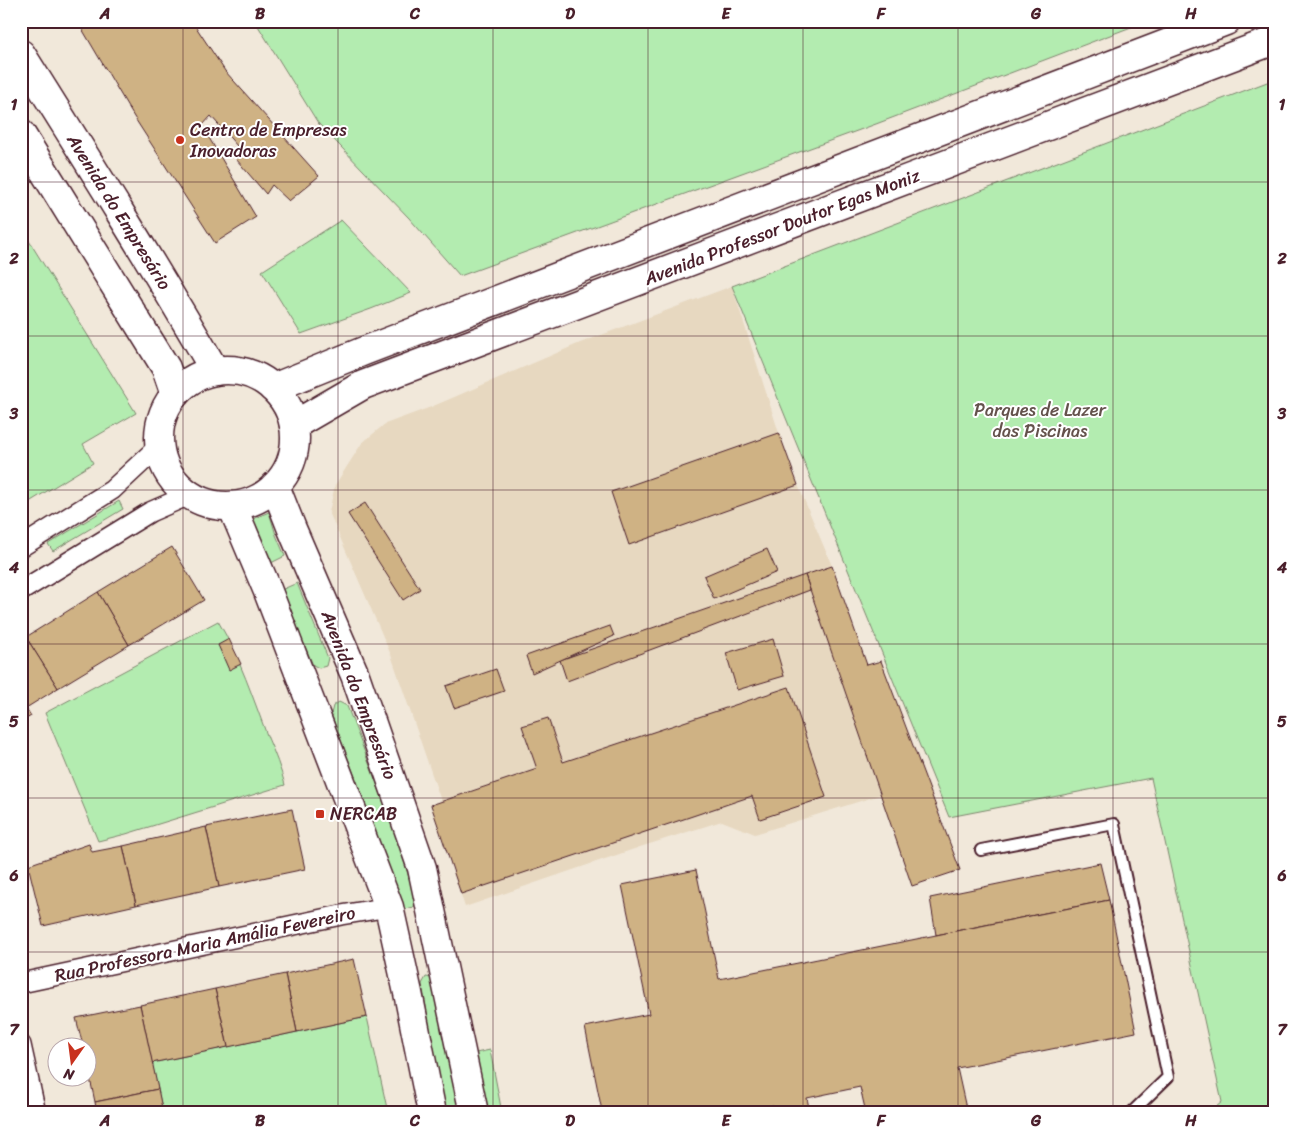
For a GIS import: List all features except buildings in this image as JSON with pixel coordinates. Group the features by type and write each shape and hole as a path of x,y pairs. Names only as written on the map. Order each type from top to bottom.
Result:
{"main road":[{"name":"Avenida Professor Doutor Egas Moniz","path":"273,388 364,351 1226,21"},
{"name":"Avenida Professor Doutor Egas Moniz","path":"294,425 363,385 1275,40"},
{"name":"Avenida do Empresário","path":"21,54 112,198 216,371"},
{"path":"21,134 166,368 175,394"},
{"path":"216,371 244,373 264,381 273,388 291,415 294,425 295,436 292,459 282,480 265,495 244,504 232,506 221,506 198,500 189,495 180,487 166,468 159,446 161,423 175,394 182,387 201,375 216,371"},
{"name":"Avenida do Empresário","path":"275,486 355,675 422,868 474,1113"},
{"path":"232,506 267,588 389,907 432,1113"}],"street":[{"path":"21,547 112,490 159,446"},
{"path":"21,591 150,512 189,495"},
{"name":"Rua Professora Maria Amália Fevereiro","path":"21,983 341,915 389,907"},
{"path":"21,1045 36,1113"}],"lane":[{"path":"981,850 1114,824 1168,1077 1131,1113"}],"shaded area":[{"path":"732,286 779,433 798,485 832,566 867,665 881,661 960,870 912,886 880,795 755,834 722,821 465,907 431,805 441,801 391,655 329,512 335,485 362,443 385,424 431,407 580,343"}],"green space":[{"path":"255,21 1147,21 876,124 460,276 409,218 318,123"},
{"name":"Parques de Lazer das Piscinas","path":"1275,79 1275,1113 1209,1113 1222,1102 1151,778 949,817 732,286"},
{"path":"341,220 411,293 301,334 262,271"},
{"path":"21,228 136,413 83,444 93,463 21,507"},
{"path":"119,501 123,509 53,551 48,544"},
{"path":"269,512 285,556 271,563 250,520"},
{"path":"297,583 328,658 326,666 319,668 313,665 281,590"},
{"path":"218,621 246,678 285,785 98,841 45,713"},
{"path":"339,702 347,706 393,826 416,900 414,907 405,909 397,903 375,829 331,714 333,706"},
{"path":"426,977 434,978 462,1113 445,1113 422,984"},
{"path":"367,1017 388,1113 163,1113 152,1063"},
{"path":"490,1050 502,1113 483,1113 471,1054"}],"place":[{"name":"Centro de Empresas Inovadoras","path":"180,140"},
{"name":"NERCAB","path":"320,814"}]}
